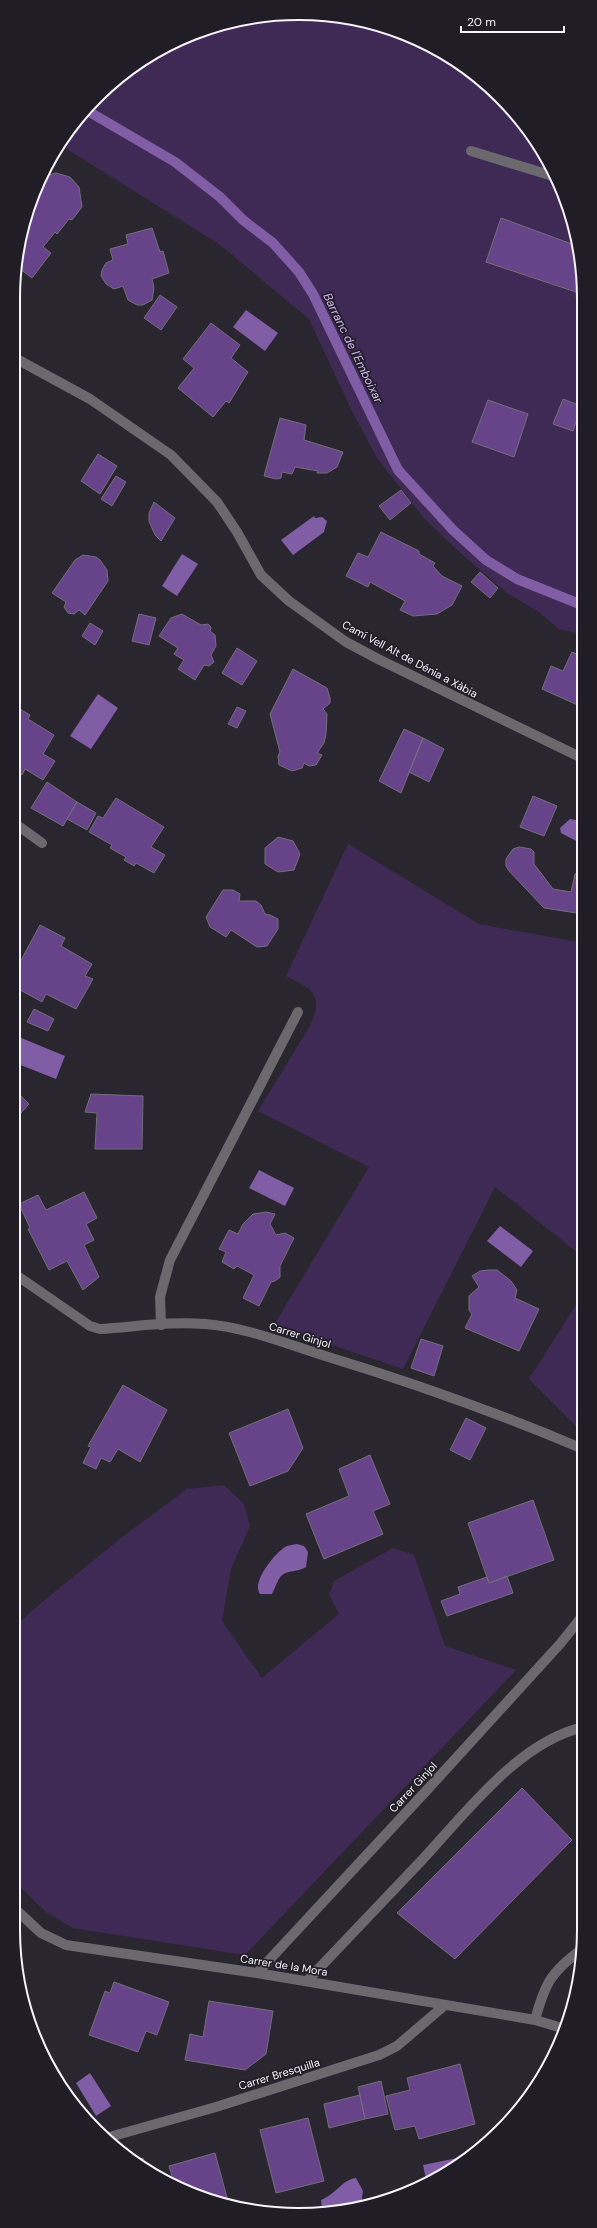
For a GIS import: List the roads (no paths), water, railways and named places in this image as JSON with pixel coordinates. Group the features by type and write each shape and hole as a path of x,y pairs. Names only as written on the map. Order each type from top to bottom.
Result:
{"street":[{"path":"471,151 548,174"},
{"name":"Camí Vell Alt de Dénia a Xàbia","path":"20,361 90,399 171,455 217,502 237,532 261,575 289,601 346,642 577,756"},
{"path":"20,827 42,843"},
{"path":"161,1325 160,1297 170,1260 298,1012"},
{"name":"Carrer Ginjol","path":"20,1278 90,1326 100,1329 206,1324 243,1330 412,1382 474,1404 577,1447"},
{"name":"Carrer Ginjol","path":"257,1973 438,1778 560,1644 577,1623"},
{"path":"307,1981 488,1790 523,1757 557,1737 577,1730"},
{"name":"Carrer de la Mora","path":"20,1914 41,1933 66,1945 307,1981 535,2020 559,2027"},
{"path":"535,2020 546,1983 557,1969 576,1954"},
{"name":"Carrer Bresquilla","path":"112,2136 216,2107 379,2055 397,2046 445,2005"}],"waterway":[{"name":"Barranc de l'Emboixar","path":"91,113 175,162 220,197 243,220 273,243 299,272 313,294 398,470 453,530 486,560 517,579 577,603"}]}
